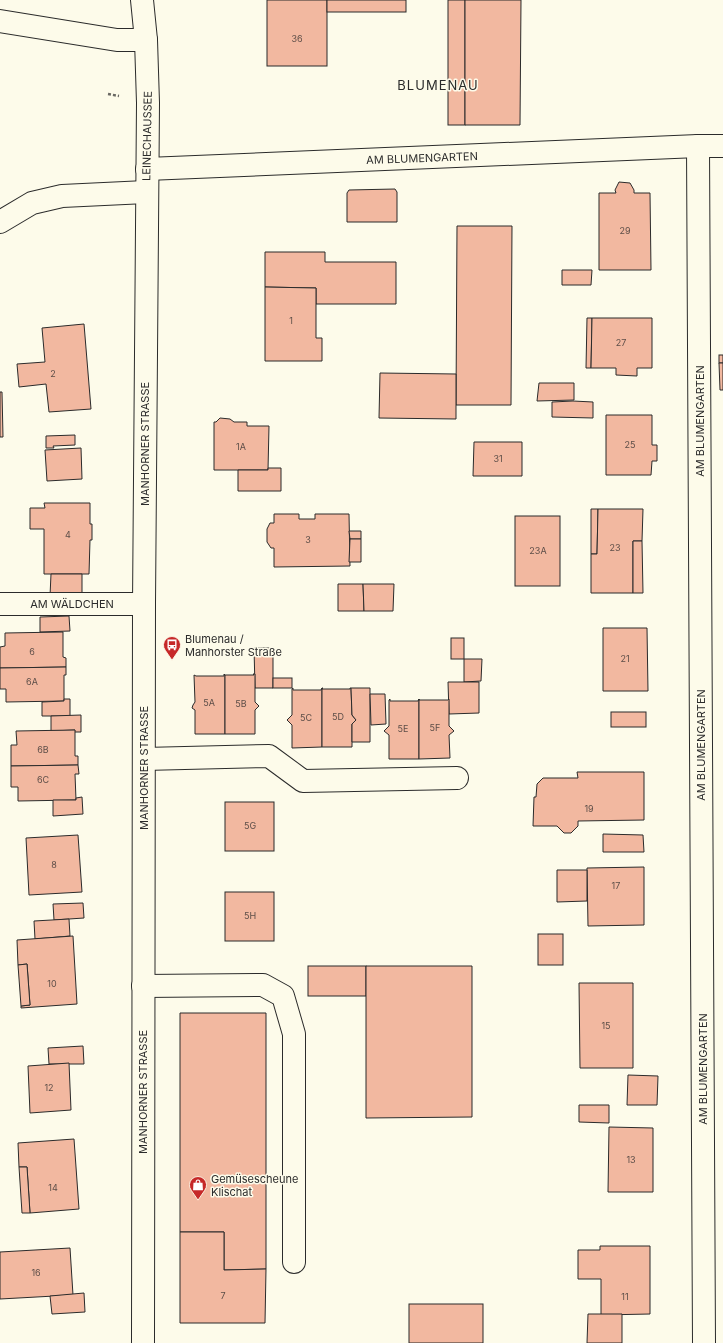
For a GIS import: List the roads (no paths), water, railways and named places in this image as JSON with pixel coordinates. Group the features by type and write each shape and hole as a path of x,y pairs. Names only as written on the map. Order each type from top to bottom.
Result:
{"street":[{"name":"LEINECHAUSSEE","path":"0,222 32,204 62,196 146,192 148,103 146,40 142,0"},
{"path":"0,21 117,40 146,40"},
{"name":"AM BLUMENGARTEN","path":"698,146 704,1343"},
{"name":"AM BLUMENGARTEN","path":"146,170 723,146"},
{"name":"MANHORNER STRASSE","path":"143,1343 146,192"},
{"name":"AM WÄLDCHEN","path":"0,604 144,604"},
{"path":"144,759 269,756 303,781 457,778"},
{"path":"143,986 263,984 284,996 294,1034 294,1262"}],"place":[{"name":"Blumenau / Manhorster Straße","path":"172,660"},
{"name":"Gemüsescheune Klischat","path":"198,1200"}],"district":[{"name":"BLUMENAU","path":"438,85"}]}
